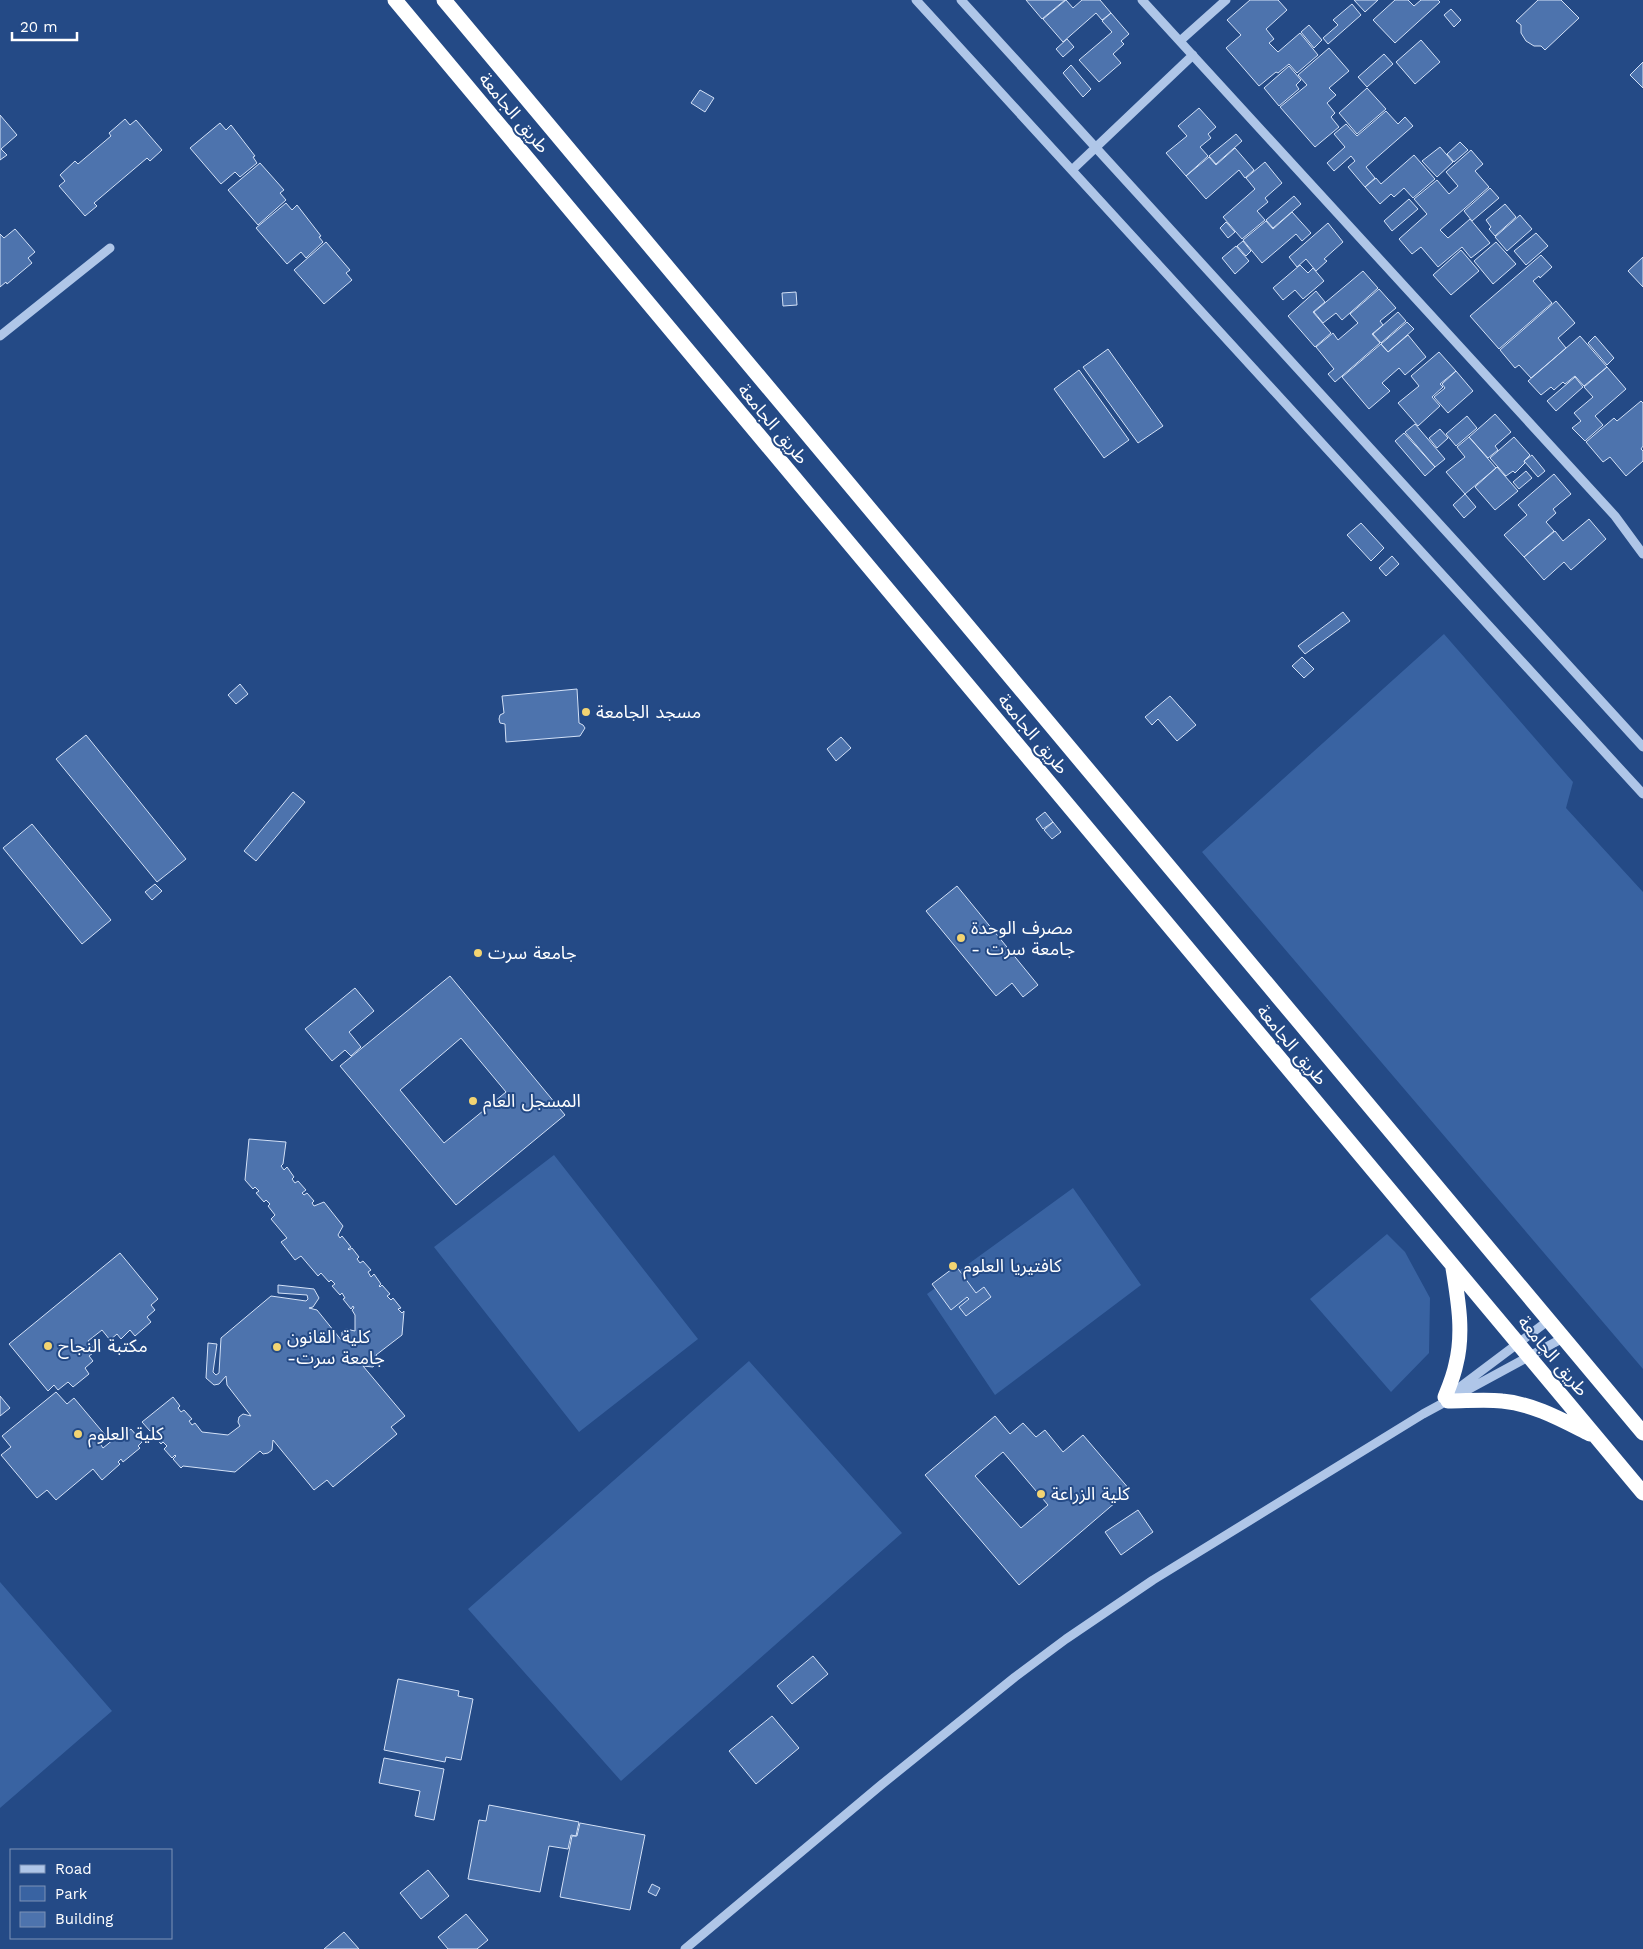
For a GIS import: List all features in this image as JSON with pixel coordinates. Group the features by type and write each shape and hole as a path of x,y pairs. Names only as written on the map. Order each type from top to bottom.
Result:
{"highway":[{"name":"طريق الجامعة","path":"395,0 1643,1493"},
{"name":"طريق الجامعة","path":"444,0 1643,1433"},
{"path":"1453,1266 1460,1311 1460,1336 1457,1363 1446,1399 1502,1401 1526,1405 1552,1414 1597,1438"}],"street":[{"path":"916,0 1643,794"},
{"path":"961,0 1643,747"},
{"path":"1142,0 1608,509 1643,554"},
{"path":"1180,41 1226,0"},
{"path":"1072,170 1193,56"},
{"path":"0,336 110,248"},
{"path":"685,1949 881,1785 1066,1639 1169,1570 1446,1399 1549,1320"},
{"path":"1446,1399 1563,1338"}],"green space":[{"path":"1444,634 1573,782 1566,808 1643,892 1643,1369 1202,852"},
{"path":"554,1155 698,1339 579,1432 434,1247"},
{"path":"1073,1188 1141,1285 995,1395 927,1294"},
{"path":"1387,1234 1405,1252 1430,1298 1429,1353 1391,1392 1310,1299"},
{"path":"749,1361 902,1533 621,1781 468,1609"},
{"path":"0,1582 112,1711 0,1808"}],"building":[{"path":"1026,0 1065,0 1042,19"},
{"path":"1066,0 1073,8 1082,0 1100,0 1111,13 1102,20 1096,13 1063,42 1043,19"},
{"path":"1250,0 1278,0 1287,10 1266,29 1274,39 1269,43 1278,52 1300,33 1318,55 1297,73 1289,64 1259,86 1226,48 1241,35 1227,20"},
{"path":"1354,0 1378,0 1365,12"},
{"path":"1395,0 1408,0 1414,6 1421,0 1438,0 1440,2 1395,43 1373,20"},
{"path":"1538,0 1561,0 1579,18 1545,50 1541,46 1534,46 1526,41 1521,33 1521,25 1516,21"},
{"path":"1352,4 1361,15 1328,44 1323,38 1338,25 1333,20"},
{"path":"1451,9 1461,20 1454,27 1444,15"},
{"path":"1111,13 1129,34 1121,41 1124,44 1113,54 1121,63 1099,82 1079,60 1112,32 1102,21"},
{"path":"1309,25 1322,40 1314,48 1301,32"},
{"path":"1067,39 1074,47 1063,57 1056,49"},
{"path":"1421,40 1440,62 1415,84 1396,62"},
{"path":"1329,48 1349,71 1329,88 1336,95 1327,103 1335,113 1331,117 1339,127 1315,147 1280,107 1307,85 1298,75"},
{"path":"1384,54 1393,64 1367,87 1358,77"},
{"path":"1643,62 1643,88 1630,75"},
{"path":"1071,65 1091,89 1083,97 1063,73"},
{"path":"1289,66 1301,80 1296,85 1299,89 1279,106 1264,88"},
{"path":"1367,88 1386,109 1357,134 1339,113"},
{"path":"700,90 714,98 705,112 691,103"},
{"path":"1199,108 1216,127 1208,134 1211,138 1200,147 1208,156 1186,176 1166,153 1187,136 1178,126"},
{"path":"1386,111 1398,124 1405,117 1413,126 1366,167 1375,178 1365,187 1348,167 1355,161 1351,156 1334,171 1327,163 1345,147 1334,134 1346,124 1357,136"},
{"path":"0,115 17,135 1,149 7,155 0,160"},
{"path":"125,119 130,125 136,120 162,150 150,161 147,158 94,203 97,206 85,216 59,186 65,181 60,175 75,161 78,164 111,136 109,133"},
{"path":"220,123 226,130 231,125 255,156 253,157 257,163 240,177 235,172 221,184 190,148"},
{"path":"1236,134 1242,141 1216,164 1209,156"},
{"path":"1460,142 1468,150 1454,162 1447,154"},
{"path":"1440,147 1453,162 1437,177 1422,161"},
{"path":"1235,148 1254,170 1245,178 1239,170 1206,199 1186,176 1209,157 1216,165"},
{"path":"1471,150 1483,164 1475,171 1489,187 1440,230 1448,238 1470,219 1490,243 1471,258 1462,247 1438,267 1421,247 1412,254 1399,239 1427,214 1414,199 1437,180 1449,194 1458,186 1446,172"},
{"path":"1414,155 1435,179 1413,198 1404,188 1394,197 1391,194 1380,204 1365,187 1376,178 1381,184"},
{"path":"1265,162 1282,183 1265,198 1268,202 1257,211 1265,220 1242,239 1223,217 1255,189 1246,178"},
{"path":"260,163 284,190 280,193 286,200 258,225 228,190"},
{"path":"1490,188 1499,198 1472,221 1464,211"},
{"path":"1294,196 1301,204 1273,228 1266,220"},
{"path":"1409,199 1418,209 1392,231 1384,221"},
{"path":"286,203 292,210 297,205 321,236 319,237 323,242 306,258 301,252 287,264 256,228"},
{"path":"1505,204 1516,217 1495,236 1489,229 1491,227 1486,220"},
{"path":"1292,212 1311,233 1302,241 1296,234 1262,263 1243,240 1266,221 1273,229"},
{"path":"1520,215 1532,229 1507,251 1495,237"},
{"path":"1226,222 1235,232 1228,238 1220,228"},
{"path":"1328,223 1343,242 1324,259 1327,261 1316,271 1306,259 1297,267 1289,257"},
{"path":"15,229 35,252 28,258 32,263 7,284 6,282 0,287 0,234 4,238"},
{"path":"1536,233 1548,246 1526,265 1514,251"},
{"path":"1243,241 1251,251 1246,256 1237,246"},
{"path":"326,242 350,270 346,273 352,280 324,304 294,270"},
{"path":"1496,242 1516,264 1493,284 1474,261"},
{"path":"1236,246 1249,261 1235,274 1222,258"},
{"path":"1461,250 1479,271 1451,295 1433,275"},
{"path":"1541,255 1552,267 1540,278 1539,276 1533,281 1552,303 1499,349 1470,316"},
{"path":"1643,257 1643,287 1628,271"},
{"path":"1300,265 1308,273 1313,268 1324,281 1303,299 1295,290 1283,300 1273,288"},
{"path":"1363,271 1378,288 1342,320 1336,313 1323,323 1314,312"},
{"path":"1379,289 1396,308 1380,321 1383,325 1372,334 1380,343 1335,382 1328,374 1334,369 1316,347 1333,333 1338,340 1358,323 1350,314"},
{"path":"1316,291 1325,302 1313,312 1331,333 1315,347 1288,316"},
{"path":"796,292 797,305 783,306 782,293"},
{"path":"1556,301 1575,323 1558,338 1566,348 1531,378 1519,365 1515,368 1500,350"},
{"path":"1398,312 1406,321 1381,343 1373,334"},
{"path":"1407,322 1414,329 1388,352 1381,344"},
{"path":"1408,335 1426,357 1405,375 1399,368 1382,383 1390,391 1369,409 1342,377 1381,344 1388,352"},
{"path":"1580,336 1607,367 1584,386 1575,376 1565,384 1563,382 1554,390 1551,387 1541,395 1528,381"},
{"path":"1595,336 1614,358 1607,365 1588,343"},
{"path":"1108,349 1163,426 1138,443 1083,367"},
{"path":"1439,352 1456,371 1440,384 1443,387 1432,397 1440,406 1418,426 1398,403 1419,386 1411,376"},
{"path":"1607,367 1626,389 1595,416 1603,425 1585,441 1572,428 1581,421 1574,413 1593,397 1584,387"},
{"path":"1079,370 1129,440 1104,458 1054,389"},
{"path":"1456,371 1473,391 1448,413 1434,397 1445,388 1442,384"},
{"path":"1575,377 1583,387 1556,411 1547,401"},
{"path":"1641,401 1643,403 1643,446 1641,449 1643,451 1643,461 1626,476 1610,457 1603,462 1586,442 1614,418 1617,421"},
{"path":"1495,414 1511,432 1495,446 1498,450 1488,458 1469,437"},
{"path":"1467,416 1477,428 1456,446 1446,434"},
{"path":"1415,424 1445,459 1435,467 1405,432"},
{"path":"1440,429 1448,438 1437,448 1429,438"},
{"path":"1404,433 1435,467 1425,476 1395,441"},
{"path":"1469,437 1496,468 1465,494 1446,472 1465,457 1457,447"},
{"path":"1514,437 1530,455 1515,473 1513,471 1506,476 1490,458"},
{"path":"1532,455 1545,471 1538,477 1524,461"},
{"path":"1497,467 1518,491 1495,510 1475,487"},
{"path":"1526,471 1532,478 1519,489 1513,482"},
{"path":"1554,474 1571,494 1553,509 1556,513 1546,522 1554,531 1524,557 1504,535 1527,515 1518,505"},
{"path":"1465,494 1476,507 1464,518 1453,505"},
{"path":"1589,519 1606,539 1571,570 1564,562 1544,580 1524,557 1555,531 1563,541"},
{"path":"1361,523 1384,548 1371,561 1347,535"},
{"path":"1392,556 1399,564 1386,576 1379,568"},
{"path":"1343,612 1350,621 1305,654 1298,646"},
{"path":"1302,657 1314,669 1304,678 1292,666"},
{"path":"240,684 248,694 236,704 228,695"},
{"path":"577,689 579,723 585,728 580,736 506,742 505,724 500,723 499,719 500,715 504,713 502,696"},
{"path":"1170,696 1196,725 1177,741 1158,719 1152,725 1145,717"},
{"path":"86,735 186,859 157,882 56,759"},
{"path":"841,737 851,748 836,761 827,749"},
{"path":"293,792 305,802 256,861 244,851"},
{"path":"1045,812 1053,822 1043,829 1036,819"},
{"path":"1053,822 1061,832 1052,839 1044,830"},
{"path":"32,824 111,920 82,944 3,848"},
{"path":"155,884 162,891 152,900 145,892"},
{"path":"957,886 1038,985 1023,997 1012,983 996,996 926,911"},
{"path":"450,976 565,1115 456,1205 340,1066","holes":["461,1038 506,1092 444,1143 400,1090"]},
{"path":"355,988 374,1011 349,1032 361,1047 351,1056 345,1050 332,1061 305,1029"},
{"path":"249,1139 286,1142 283,1164 281,1166 284,1170 287,1167 294,1177 292,1179 295,1183 298,1181 306,1190 302,1193 304,1195 307,1193 314,1201 312,1203 314,1206 324,1202 343,1226 338,1235 340,1238 342,1236 351,1247 348,1249 352,1248 359,1257 357,1259 360,1263 363,1261 371,1270 368,1272 371,1277 374,1274 381,1284 379,1286 382,1285 390,1294 387,1296 391,1300 393,1298 401,1308 398,1309 402,1313 404,1311 402,1335 376,1355 378,1359 373,1367 363,1366 405,1416 391,1427 397,1434 333,1487 327,1480 314,1490 273,1440 272,1450 263,1454 260,1451 235,1472 183,1466 181,1468 173,1459 176,1456 172,1458 164,1449 167,1446 163,1442 161,1444 153,1435 156,1433 153,1429 150,1431 142,1422 173,1397 180,1406 178,1408 181,1412 184,1410 192,1419 189,1421 192,1425 195,1423 202,1432 228,1435 240,1426 238,1422 239,1417 243,1414 251,1416 227,1385 226,1376 219,1384 214,1385 206,1378 208,1343 217,1344 213,1372 216,1375 219,1373 221,1338 271,1296 306,1301 308,1299 307,1295 278,1293 278,1285 314,1289 319,1298 313,1307 309,1308 317,1310 342,1341 342,1332 346,1329 355,1331 353,1306 351,1309 343,1299 345,1298 342,1293 340,1295 332,1286 335,1284 331,1280 329,1282 321,1273 318,1276 301,1256 295,1260 281,1242 287,1238 271,1219 275,1215 268,1206 270,1204 266,1200 264,1202 256,1193 259,1191 255,1187 253,1189 245,1180"},
{"path":"120,1253 158,1299 151,1305 155,1310 147,1317 151,1322 135,1336 130,1330 121,1339 117,1334 110,1340 102,1330 88,1341 96,1351 89,1356 93,1361 85,1368 89,1374 73,1387 68,1382 58,1390 54,1385 48,1391 9,1344"},
{"path":"956,1266 976,1293 984,1287 991,1297 966,1316 959,1307 969,1299 967,1297 951,1310 932,1284"},
{"path":"56,1392 67,1404 74,1398 106,1436 99,1442 103,1448 125,1430 127,1432 131,1429 142,1442 138,1446 140,1448 123,1462 121,1459 118,1462 120,1464 102,1480 93,1469 56,1500 47,1490 37,1498 1,1455 11,1447 2,1436"},
{"path":"0,1396 10,1408 0,1416"},
{"path":"995,1416 1010,1434 1023,1423 1036,1437 1045,1430 1063,1452 1083,1435 1130,1490 1019,1585 925,1475","holes":["1003,1452 1048,1505 1021,1528 975,1476"]},
{"path":"1138,1510 1153,1532 1121,1555 1105,1532"},
{"path":"813,1656 828,1674 792,1704 777,1686"},
{"path":"398,1679 459,1691 458,1696 473,1699 461,1760 446,1757 445,1762 384,1750"},
{"path":"772,1716 799,1748 756,1784 729,1751"},
{"path":"384,1758 444,1769 434,1820 415,1816 420,1791 379,1783"},
{"path":"489,1805 579,1822 576,1836 571,1835 568,1849 549,1846 540,1892 468,1879 479,1820 486,1821"},
{"path":"580,1823 645,1835 630,1910 560,1897 572,1836 577,1836"},
{"path":"428,1870 449,1896 421,1919 400,1893"},
{"path":"652,1884 660,1888 656,1896 648,1892"},
{"path":"466,1914 488,1940 477,1949 448,1949 438,1937"},
{"path":"344,1932 359,1949 324,1949"}],"place":[{"name":"مسجد الجامعة","path":"586,712"},
{"name":"مصرف الوحدة - جامعة سرت","path":"961,938"},
{"name":"جامعة سرت","path":"478,953"},
{"name":"المسجل العام","path":"473,1101"},
{"name":"كافتيريا العلوم","path":"953,1266"},
{"name":"مكتبة النجاح","path":"48,1346"},
{"name":"كلية القانون -جامعة سرت","path":"277,1347"},
{"name":"كلية العلوم","path":"78,1434"},
{"name":"كلية الزراعة","path":"1041,1494"}]}
